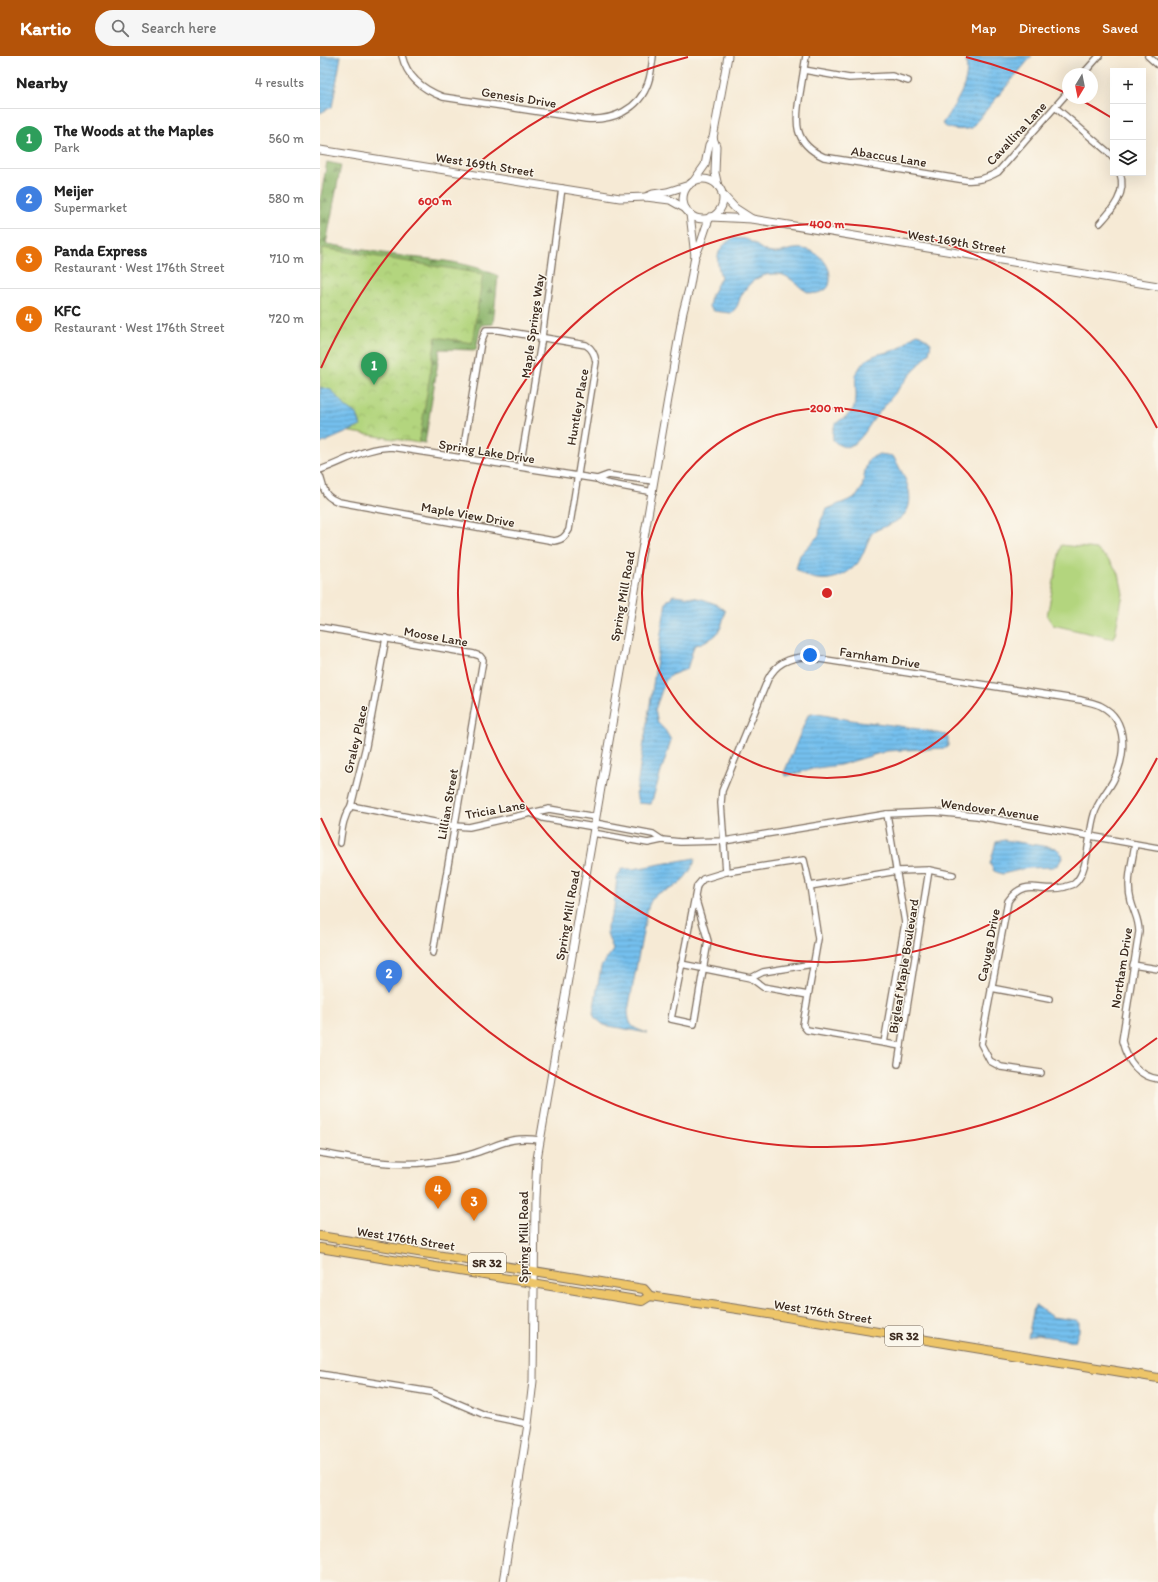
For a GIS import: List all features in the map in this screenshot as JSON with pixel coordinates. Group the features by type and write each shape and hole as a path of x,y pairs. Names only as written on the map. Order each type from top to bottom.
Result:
{"main road":[{"name":"West 176th Street","path":"320,1236 644,1289 650,1296"},
{"name":"West 176th Street","path":"320,1248 642,1300 650,1296 747,1310 1158,1378"}],"street":[{"name":"Genesis Drive","path":"402,56 411,75 434,94 586,119 604,119 628,109 638,100 646,87 653,56"},
{"path":"714,138 709,145 705,165 684,193 683,199 688,211 698,218 711,217 721,208 723,202 715,173 716,146 714,138 728,56"},
{"path":"806,56 804,70 849,78 892,76 908,81"},
{"path":"1088,68 1099,56"},
{"path":"1148,56 1158,65"},
{"name":"Abaccus Lane","path":"804,70 796,117 797,126 804,142 816,153 824,156 975,181"},
{"name":"Cavallina Lane","path":"975,181 985,179 998,172 1062,98"},
{"path":"1054,107 1110,154"},
{"name":"West 169th Street","path":"320,150 620,198 646,197 670,200 688,211"},
{"path":"1100,223 1114,208 1119,197 1122,188 1121,176"},
{"path":"691,184 704,179 710,180 718,186"},
{"name":"West 169th Street","path":"646,197 691,184"},
{"name":"Maple Springs Way","path":"520,467 541,337 562,188"},
{"name":"West 169th Street","path":"722,194 734,208 752,219"},
{"name":"Spring Mill Road","path":"503,1582 528,1424 533,1381 536,1176 540,1140 683,312 695,256 688,211"},
{"name":"West 169th Street","path":"711,217 752,219 1158,286"},
{"name":"Spring Mill Road","path":"695,256 700,248 705,228 711,217"},
{"name":"Huntley Place","path":"462,458 484,334 488,329 541,337 586,345 590,347 595,356 596,362 576,476"},
{"name":"Spring Lake Drive","path":"320,470 364,451 391,447 597,479 605,483 652,492"},
{"path":"597,479 608,475 654,481"},
{"name":"Maple View Drive","path":"320,476 329,498 339,502 554,540 559,540 565,537 569,530 576,476"},
{"name":"Moose Lane","path":"320,627 474,654 482,658"},
{"name":"Graley Place","path":"340,843 344,820 351,806 366,746 386,638"},
{"name":"Farnham Drive","path":"724,841 721,803 722,791 772,672 777,666 792,659 807,657 830,660 1081,700 1101,705 1114,716"},
{"name":"Lillian Street","path":"433,953 483,666 482,658"},
{"name":"Cayuga Drive","path":"1041,1073 1001,1066 990,1062 985,1055 981,1044 1008,901 1013,894 1024,887 1035,886 1055,890 1073,884 1083,871 1094,815 1119,767 1123,752 1121,730 1114,716"},
{"name":"Tricia Lane","path":"351,806 454,826 469,827 533,814 543,818 595,825"},
{"path":"533,814 549,810 648,843 662,840"},
{"name":"Wendover Avenue","path":"595,825 653,834 662,840 680,842 724,841 887,814 934,812 977,816 1158,848"},
{"name":"Bigleaf Maple Boulevard","path":"884,1043 905,923 887,814"},
{"path":"724,841 726,872"},
{"name":"Northam Drive","path":"1136,844 1129,884 1131,901 1139,921 1139,932 1122,1041 1125,1051 1136,1068 1142,1073 1158,1079"},
{"path":"695,897 708,940 694,1024 671,1019 697,886 703,879 726,872 804,860 810,886 818,939 803,1025 807,1030 901,1046"},
{"path":"810,886 897,871 929,870 953,875"},
{"name":"Bigleaf Maple Boulevard","path":"898,1064 929,870"},
{"path":"681,964 751,978 763,987 808,995"},
{"path":"751,978 764,972 813,964"},
{"path":"1133,965 1158,969"},
{"path":"991,988 1049,999"},
{"path":"320,1153 404,1164 430,1162 473,1154 516,1139 540,1140"},
{"path":"320,1374 431,1392 485,1415 528,1424"}],"green space":[{"path":"327,162 341,165 326,244 463,264 498,276 493,324 481,325 476,350 440,349 425,443 383,437 320,371 320,201"},
{"path":"323,248 483,274 472,343 436,337 419,443 320,427 320,267"},
{"path":"1061,545 1096,549 1110,561 1119,574 1123,594 1114,639 1053,625 1047,616"}],"water":[{"path":"320,56 341,56 332,107 320,113"},
{"path":"965,56 1032,56 971,128 948,128 942,124 957,100 964,84 967,66"},
{"path":"733,238 746,239 760,248 772,253 793,249 809,250 820,256 828,266 830,272 830,283 823,291 810,293 784,275 766,275 755,280 747,287 743,292 735,310 731,313 714,311 709,307 711,296 721,277 718,264 718,254 723,246"},
{"path":"918,334 931,343 929,353 877,415 863,435 852,445 841,446 833,440 834,427 839,421 849,414 855,405 856,374 860,367 869,358 895,350"},
{"path":"320,387 331,390 347,408 357,414 361,426 320,444"},
{"path":"879,454 893,456 909,491 910,500 908,508 895,522 872,533 857,564 843,575 835,578 819,579 811,578 803,574 796,569 800,555 819,535 821,520 827,509 856,497 862,488 865,470 869,459"},
{"path":"673,595 714,603 725,611 719,631 708,640 694,646 687,669 671,675 665,681 655,710 658,723 665,730 671,740 651,804 638,803 636,793 666,602"},
{"path":"811,713 934,732 946,735 948,738 948,746 945,748 887,751 840,765 816,768 786,776 784,773 808,715"},
{"path":"1004,840 1056,848 1061,853 1062,858 1058,865 1052,867 1028,868 1002,874 994,871 990,864 996,842"},
{"path":"695,858 693,866 683,880 675,887 660,892 654,896 647,911 628,1011 631,1024 638,1030 647,1033 604,1025 595,1018 593,1013 601,967 613,950 607,933 607,926 614,908 617,877 622,869 633,869"},
{"path":"1037,1306 1052,1317 1076,1320 1079,1322 1079,1331 1075,1341 1037,1335 1028,1338 1034,1307"}],"place":[{"name":"The Woods at the Maples","path":"374,385"},
{"name":"Meijer","path":"389,993"},
{"name":"KFC","path":"438,1209"},
{"name":"Panda Express","path":"474,1221"}]}
